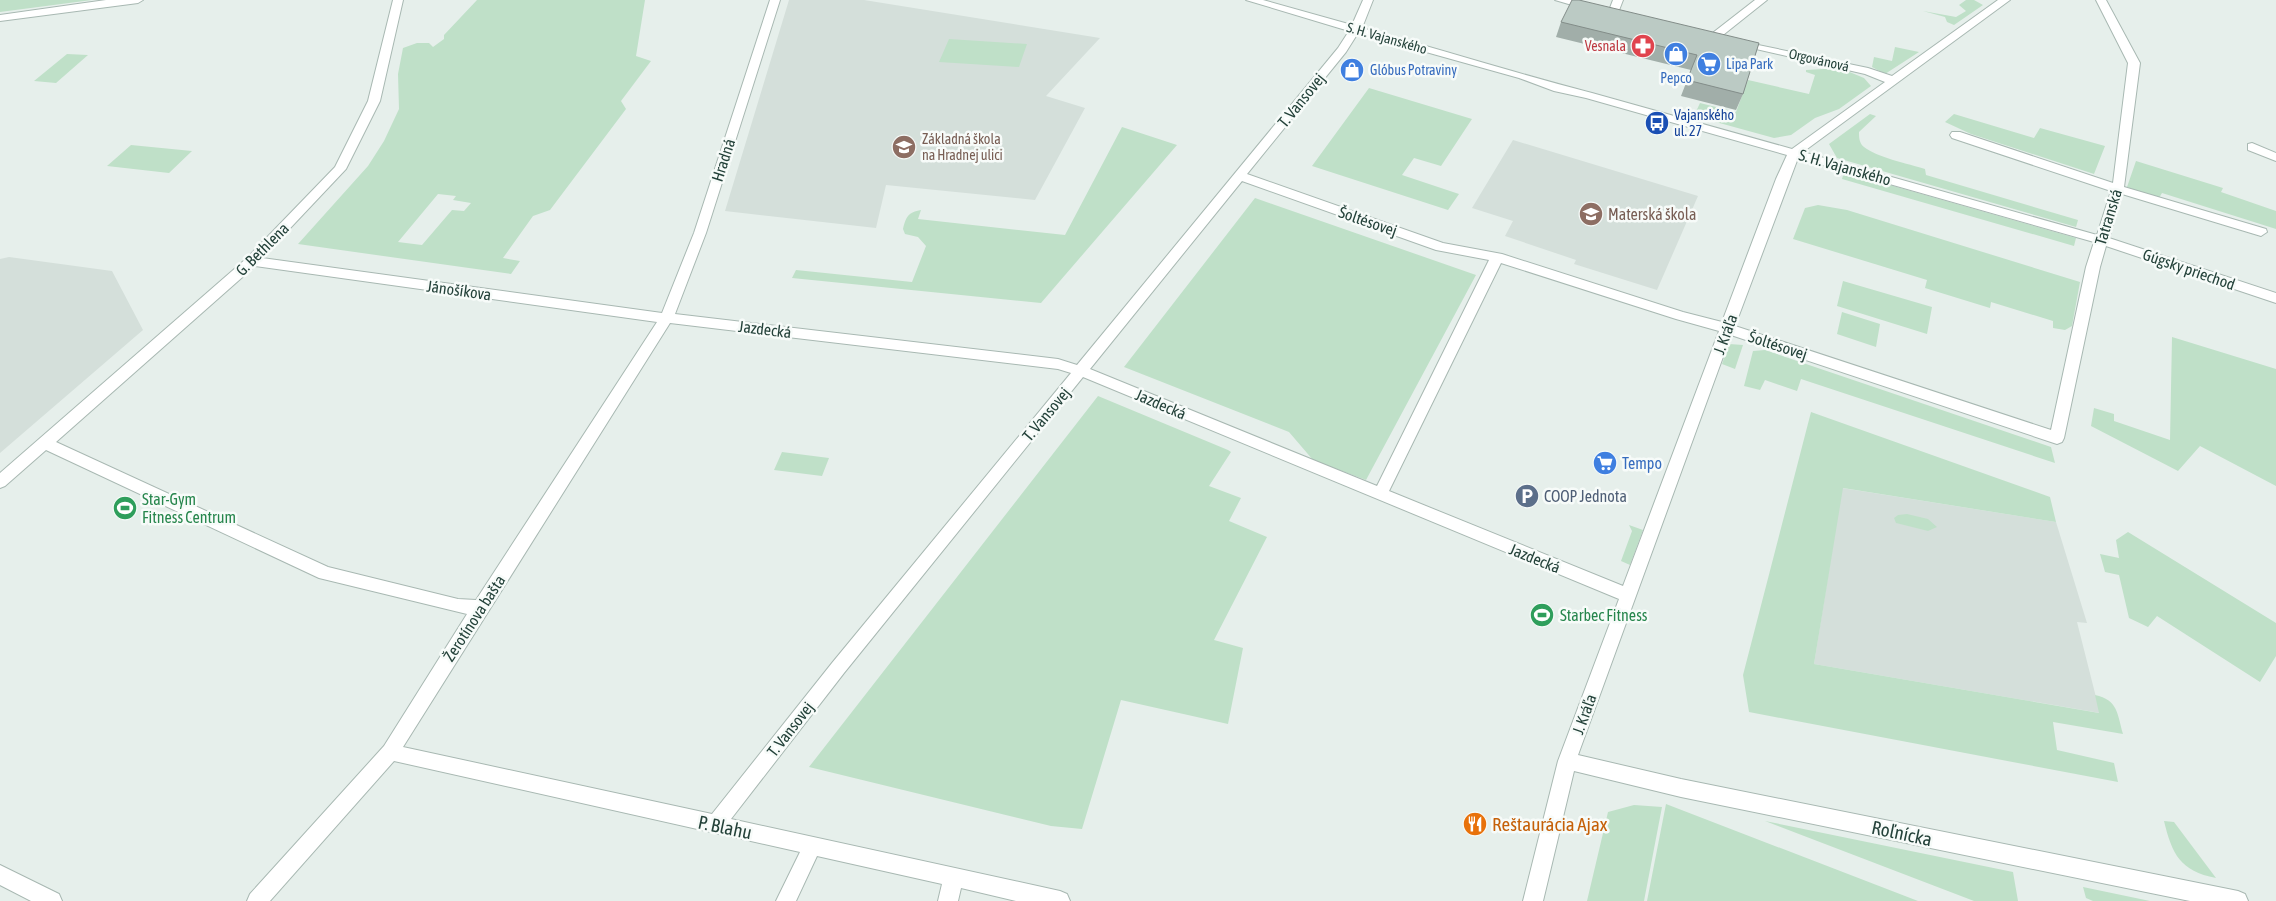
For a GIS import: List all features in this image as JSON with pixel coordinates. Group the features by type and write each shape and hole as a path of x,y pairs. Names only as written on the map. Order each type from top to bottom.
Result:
{"street":[{"path":"0,18 79,6 138,0"},
{"name":"G. Bethlena","path":"0,482 252,260 340,169 374,101 398,0"},
{"name":"Hradná","path":"667,317 700,233 775,0"},
{"name":"S. H. Vajanského","path":"1251,0 1523,76 1558,89 1588,94 2101,240"},
{"name":"T. Vansovej","path":"715,824 844,661 1241,176 1356,29 1368,0"},
{"path":"1560,0 1627,16"},
{"path":"1613,13 1618,0"},
{"name":"Orgovánová","path":"1762,0 1709,36 1868,71 1894,82"},
{"name":"J. Kráľa","path":"1533,901 1567,761 1782,178 1794,153 2005,0"},
{"name":"Tatranská","path":"2057,438 2093,267 2118,189 2134,63 2101,0"},
{"path":"1956,135 2118,189 2261,232"},
{"path":"2252,147 2276,157"},
{"name":"Šoltésovej","path":"1241,176 1441,246 1497,257 1681,316 1727,328 2057,438"},
{"name":"Gúgsky priechod","path":"2101,240 2276,298"},
{"path":"1380,494 1497,257"},
{"name":"Jánošíkova","path":"252,260 574,307 667,317"},
{"name":"Jazdecká","path":"667,317 1058,364 1082,371 1627,595"},
{"name":"Žerotínova bašta","path":"257,901 390,752 667,317"},
{"path":"44,443 324,573 458,606 480,608"},
{"name":"P. Blahu","path":"390,752 813,845 953,879 1060,901"},
{"name":"Roľnícka","path":"1567,761 1681,788 2238,901"},
{"path":"786,901 813,845"},
{"path":"0,875 52,901"},
{"path":"948,901 953,879"}],"shaded area":[{"name":"Základná škola na Hradnej ulici","path":"789,0 864,0 1100,38 1046,96 1085,108 1035,200 886,185 876,228 725,211"},
{"name":"Materská škola","path":"1513,140 1698,196 1657,290 1574,264 1576,260 1505,236 1513,221 1472,208"},
{"path":"9,257 112,271 143,330 0,453 0,259"},
{"path":"1842,488 2056,522 2087,623 2077,622 2100,713 1814,664"}],"green space":[{"path":"0,0 92,0 0,12"},
{"path":"477,0 645,0 636,56 651,61 621,101 626,109 550,210 533,216 503,258 520,261 511,274 298,244 368,166 384,141 399,109 398,74 403,48 417,43 429,43 433,47 444,39 444,35","holes":["438,194 456,196 453,200 471,203 464,211 452,210 422,245 398,242"]},
{"path":"1966,0 1974,0 1983,5 1954,25 1947,22 1945,17 1923,11 1956,17 1966,11 1959,5"},
{"path":"949,39 1027,44 1019,67 939,62"},
{"path":"1895,47 1919,52 1885,74 1872,67 1874,57 1892,61"},
{"path":"67,54 88,55 56,83 34,81"},
{"path":"1840,68 1864,78 1871,86 1839,109 1815,118 1791,135 1774,138 1694,116 1700,103 1736,112 1748,80 1809,94 1815,75 1806,72 1806,70"},
{"path":"1369,88 1472,119 1441,166 1414,158 1402,175 1459,194 1448,210 1312,166"},
{"path":"1870,114 1876,116 1859,132 1861,144 1869,151 1925,169 1926,175 2078,220 2076,227 1837,158 1829,144"},
{"path":"1954,114 2034,138 2040,128 2105,146 2094,174 1971,134 1945,122"},
{"path":"1122,127 1177,145 1041,303 792,278 796,270 912,282 926,246 918,237 905,234 903,229 908,216 913,212 921,210 918,219 1065,235"},
{"path":"131,145 192,151 169,173 107,166"},
{"path":"2136,161 2223,188 2221,192 2276,211 2276,229 2162,193 2159,198 2127,187"},
{"path":"1844,172 2076,238 2074,246 1842,179"},
{"path":"1255,198 1476,275 1366,480 1313,460 1289,432 1124,367"},
{"path":"1818,205 1847,210 2080,282 2072,326 2065,330 2053,328 2053,321 1991,302 1990,308 1925,288 1927,280 1793,239 1805,208"},
{"path":"1843,281 1932,307 1927,334 1837,306"},
{"path":"1842,312 1880,324 1876,347 1837,334"},
{"path":"2172,337 2276,369 2276,486 2200,446 2178,471 2091,426 2094,408 2114,414 2114,421 2170,440"},
{"path":"1729,344 1743,345 1735,369 1722,364"},
{"path":"1765,350 2051,447 2055,463 1801,379 1797,391 1765,380 1760,390 1744,386 1753,351"},
{"path":"1098,396 1231,452 1209,486 1241,498 1229,521 1267,537 1214,640 1243,648 1228,724 1121,700 1082,829 1051,826 809,767"},
{"path":"1811,412 2050,497 2056,522 1843,488 1814,664 2099,713 2095,695 2103,697 2115,708 2123,734 2053,722 2057,750 2114,763 2118,782 1749,712 1743,675"},
{"path":"782,452 829,458 822,476 774,470"},
{"path":"1907,514 1928,519 1937,527 1928,531 1896,523 1894,518 1898,515"},
{"path":"1629,525 1643,530 1630,565 1621,561 1632,531"},
{"path":"2128,532 2276,623 2276,656 2260,682 2157,616 2148,627 2129,618 2119,575 2105,572 2100,554 2119,558 2116,540"},
{"path":"1666,804 1918,901 1647,901"},
{"path":"1634,805 1662,807 1644,901 1587,901 1608,812"},
{"path":"1765,821 2013,872 2018,901 1974,901"},
{"path":"2164,821 2174,822 2216,878 2194,871 2186,866 2174,852"},
{"path":"2083,887 2150,901 2093,901 2086,898"}],"building":[{"path":"1572,0 1579,0 1759,43 1743,94 1687,80 1697,55 1561,22"}],"place":[{"name":"Vesnala","path":"1643,46"},
{"name":"Pepco","path":"1676,54"},
{"name":"Lipa Park","path":"1709,64"},
{"name":"Glóbus Potraviny","path":"1352,70"},
{"name":"Vajanského ul. 27","path":"1657,123"},
{"name":"Základná škola na Hradnej ulici","path":"904,147"},
{"name":"Materská škola","path":"1591,214"},
{"name":"Tempo","path":"1605,463"},
{"name":"COOP Jednota","path":"1527,496"},
{"name":"Star-Gym Fitness Centrum","path":"125,508"},
{"name":"Starbec Fitness","path":"1542,615"},
{"name":"Reštaurácia Ajax","path":"1475,824"}]}
